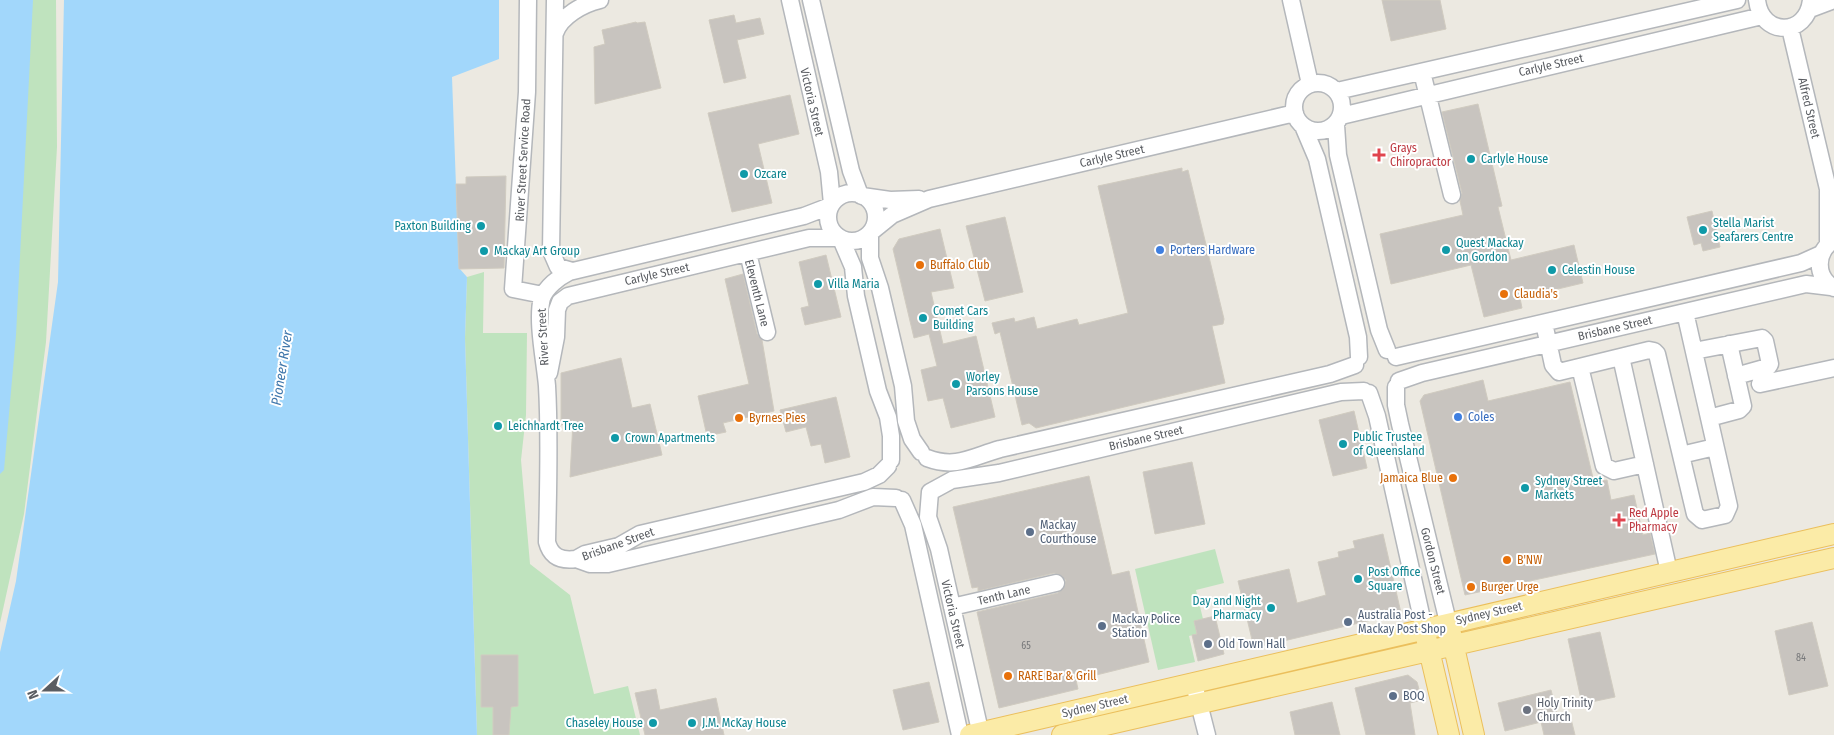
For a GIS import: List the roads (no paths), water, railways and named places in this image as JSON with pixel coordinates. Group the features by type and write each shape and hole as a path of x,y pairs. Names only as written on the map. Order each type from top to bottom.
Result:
{"main road":[{"name":"Sydney Street","path":"977,734 1448,622 1834,534"},
{"name":"Sydney Street","path":"1062,735 1834,558"},
{"name":"Gordon Street","path":"1448,622 1474,735"},
{"name":"Gordon Street","path":"1424,628 1449,735"}],"street":[{"name":"River Street Service Road","path":"528,0 525,120 513,288 543,296"},
{"path":"556,0 551,251 553,260 558,267 576,270 573,275 573,283 577,289 584,291"},
{"path":"555,34 560,24 570,14 591,0"},
{"name":"Victoria Street","path":"790,0 829,172 831,205"},
{"name":"Victoria Street","path":"811,0 851,171 861,195"},
{"path":"1291,0 1310,84"},
{"name":"Carlyle Street","path":"1337,91 1737,0"},
{"path":"1757,0 1762,16 1774,26 1790,28 1803,21 1811,4 1834,0"},
{"name":"Carlyle Street","path":"1339,121 1428,95 1762,16"},
{"name":"Alfred Street","path":"1790,28 1831,195 1828,246 1820,272 1833,288"},
{"path":"1422,72 1452,195"},
{"path":"1325,83 1337,91 1343,103 1339,121 1338,155 1379,330 1401,369 1398,384 1384,394 1367,392 1356,379 1358,337 1317,159 1294,106 1299,92 1310,84 1325,83"},
{"path":"1299,120 1316,132 1323,131 1339,121"},
{"name":"Carlyle Street","path":"861,195 890,200 929,199 1299,120"},
{"path":"846,194 861,195 870,202 875,212 875,222 871,232 870,258 880,288 903,386 906,420 912,440 924,455 933,473 930,492 916,502 899,499 887,480 891,436 888,417 878,391 856,296 852,262 840,238 829,226 828,216 831,205 846,194"},
{"name":"Carlyle Street","path":"871,232 892,215 929,199"},
{"name":"Carlyle Street","path":"576,270 804,216 831,205"},
{"path":"840,238 856,241 871,232"},
{"name":"Carlyle Street","path":"547,385 556,339 559,304 568,296 813,238 840,238"},
{"name":"Brisbane Street","path":"1392,353 1544,322 1801,263 1828,246"},
{"name":"Eleventh Lane","path":"748,253 767,332"},
{"name":"River Street","path":"574,560 554,556 548,548 547,385 542,345 543,296 561,276 576,270"},
{"name":"Brisbane Street","path":"1398,384 1422,372 1806,284 1833,288"},
{"path":"1544,322 1548,343 1556,369 1559,372 1649,350 1657,354 1695,514 1702,520 1725,515 1729,506 1685,312"},
{"path":"1694,351 1762,338 1765,340 1770,364 1765,369 1736,376"},
{"path":"1709,418 1742,408 1729,344"},
{"path":"1357,361 1372,349 1392,353"},
{"path":"1621,357 1669,572"},
{"name":"Brisbane Street","path":"924,455 945,463 958,463 1000,449 1330,374 1357,361"},
{"path":"1580,367 1604,466 1614,471 1645,464"},
{"path":"1760,384 1800,377 1834,368"},
{"name":"Gordon Street","path":"1398,384 1396,405 1448,622"},
{"name":"Brisbane Street","path":"930,492 952,480 1000,473 1341,392 1367,392"},
{"name":"Gordon Street","path":"1367,392 1377,416 1424,628"},
{"path":"1681,455 1716,447"},
{"path":"889,463 905,451 924,455"},
{"name":"Brisbane Street","path":"574,560 585,554 611,549 640,534 859,484 876,477 889,463"},
{"name":"Victoria Street","path":"930,492 929,522 938,545 977,734"},
{"name":"Brisbane Street","path":"574,560 590,564 603,564 839,510 873,497 899,499"},
{"name":"Victoria Street","path":"899,499 912,523 960,735"},
{"path":"1399,518 1419,502"},
{"path":"631,539 631,551 636,557"},
{"name":"Tenth Lane","path":"952,607 1056,583"},
{"path":"1194,682 1207,735"}],"water":[{"path":"0,0 33,0 16,335 4,470 0,474"},
{"name":"Pioneer River","path":"64,0 499,0 499,59 452,77 459,268 467,277 465,338 477,735 0,735 0,652 16,581 58,282"}],"place":[{"name":"Grays Chiropractor","path":"1379,155"},
{"name":"Carlyle House","path":"1471,159"},
{"name":"Ozcare","path":"744,174"},
{"name":"Paxton Building","path":"481,226"},
{"name":"Stella Marist Seafarers Centre","path":"1703,230"},
{"name":"Porters Hardware","path":"1160,250"},
{"name":"Quest Mackay on Gordon","path":"1446,250"},
{"name":"Mackay Art Group","path":"484,251"},
{"name":"Buffalo Club","path":"920,265"},
{"name":"Celestin House","path":"1552,270"},
{"name":"Villa Maria","path":"818,284"},
{"name":"Claudia's","path":"1504,294"},
{"name":"Comet Cars Building","path":"923,318"},
{"name":"Worley Parsons House","path":"956,384"},
{"name":"Coles","path":"1458,417"},
{"name":"Byrnes Pies","path":"739,418"},
{"name":"Leichhardt Tree","path":"498,426"},
{"name":"Crown Apartments","path":"615,438"},
{"name":"Public Trustee of Queensland","path":"1343,444"},
{"name":"Jamaica Blue","path":"1453,478"},
{"name":"Sydney Street Markets","path":"1525,488"},
{"name":"Red Apple Pharmacy","path":"1619,520"},
{"name":"Mackay Courthouse","path":"1030,532"},
{"name":"B'NW","path":"1507,560"},
{"name":"Post Office Square","path":"1358,579"},
{"name":"Burger Urge","path":"1471,587"},
{"name":"Day and Night Pharmacy","path":"1271,608"},
{"name":"Australia Post - Mackay Post Shop","path":"1348,622"},
{"name":"Mackay Police Station","path":"1102,626"},
{"name":"Old Town Hall","path":"1208,644"},
{"name":"RARE Bar & Grill","path":"1008,676"},
{"name":"BOQ","path":"1393,696"},
{"name":"Holy Trinity Church","path":"1527,710"},
{"name":"Chaseley House","path":"653,723"},
{"name":"J.M. McKay House","path":"692,723"}]}
